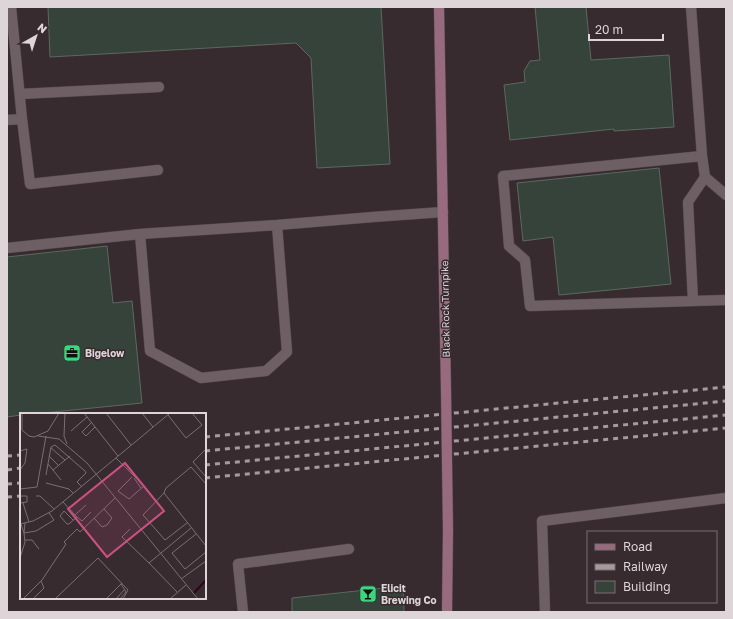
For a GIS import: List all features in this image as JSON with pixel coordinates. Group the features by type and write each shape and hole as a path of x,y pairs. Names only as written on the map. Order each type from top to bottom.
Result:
{"main road":[{"name":"Black Rock Turnpike","path":"439,7 448,530 447,612"}],"lane":[{"path":"11,7 30,184 158,170"},
{"path":"691,7 702,156 705,177 726,195"},
{"path":"20,94 159,87"},
{"path":"7,120 22,120"},
{"path":"702,156 503,176 509,246 524,260 530,306 726,300"},
{"path":"693,301 688,202 705,177"},
{"path":"7,248 140,234 443,212"},
{"path":"140,234 150,351 202,378 266,371 287,352 277,225"},
{"path":"545,612 542,521 726,498"},
{"path":"242,612 238,564 349,549"}],"building":[{"path":"48,7 381,7 390,164 317,168 311,58 296,43 50,57"},
{"path":"535,7 586,7 591,60 669,55 674,127 614,131 614,129 510,140 504,85 525,82 524,71 530,61 540,60"},
{"path":"659,168 671,284 559,295 553,237 523,241 517,183"},
{"name":"Bigelow","path":"107,246 113,303 132,301 142,403 43,413 20,413 20,415 7,417 7,257"},
{"name":"Elicit Brewing Co","path":"403,586 404,612 292,612 292,598"}],"railway":[{"path":"206,437 726,387"},
{"path":"206,451 726,401"},
{"path":"206,465 726,415"},
{"path":"206,478 726,428"},
{"path":"7,456 20,455"},
{"path":"7,470 20,468"},
{"path":"7,484 20,483"},
{"path":"7,497 20,496"}],"place":[{"name":"Bigelow","path":"72,353"},
{"name":"Elicit Brewing Co","path":"368,594"}]}
